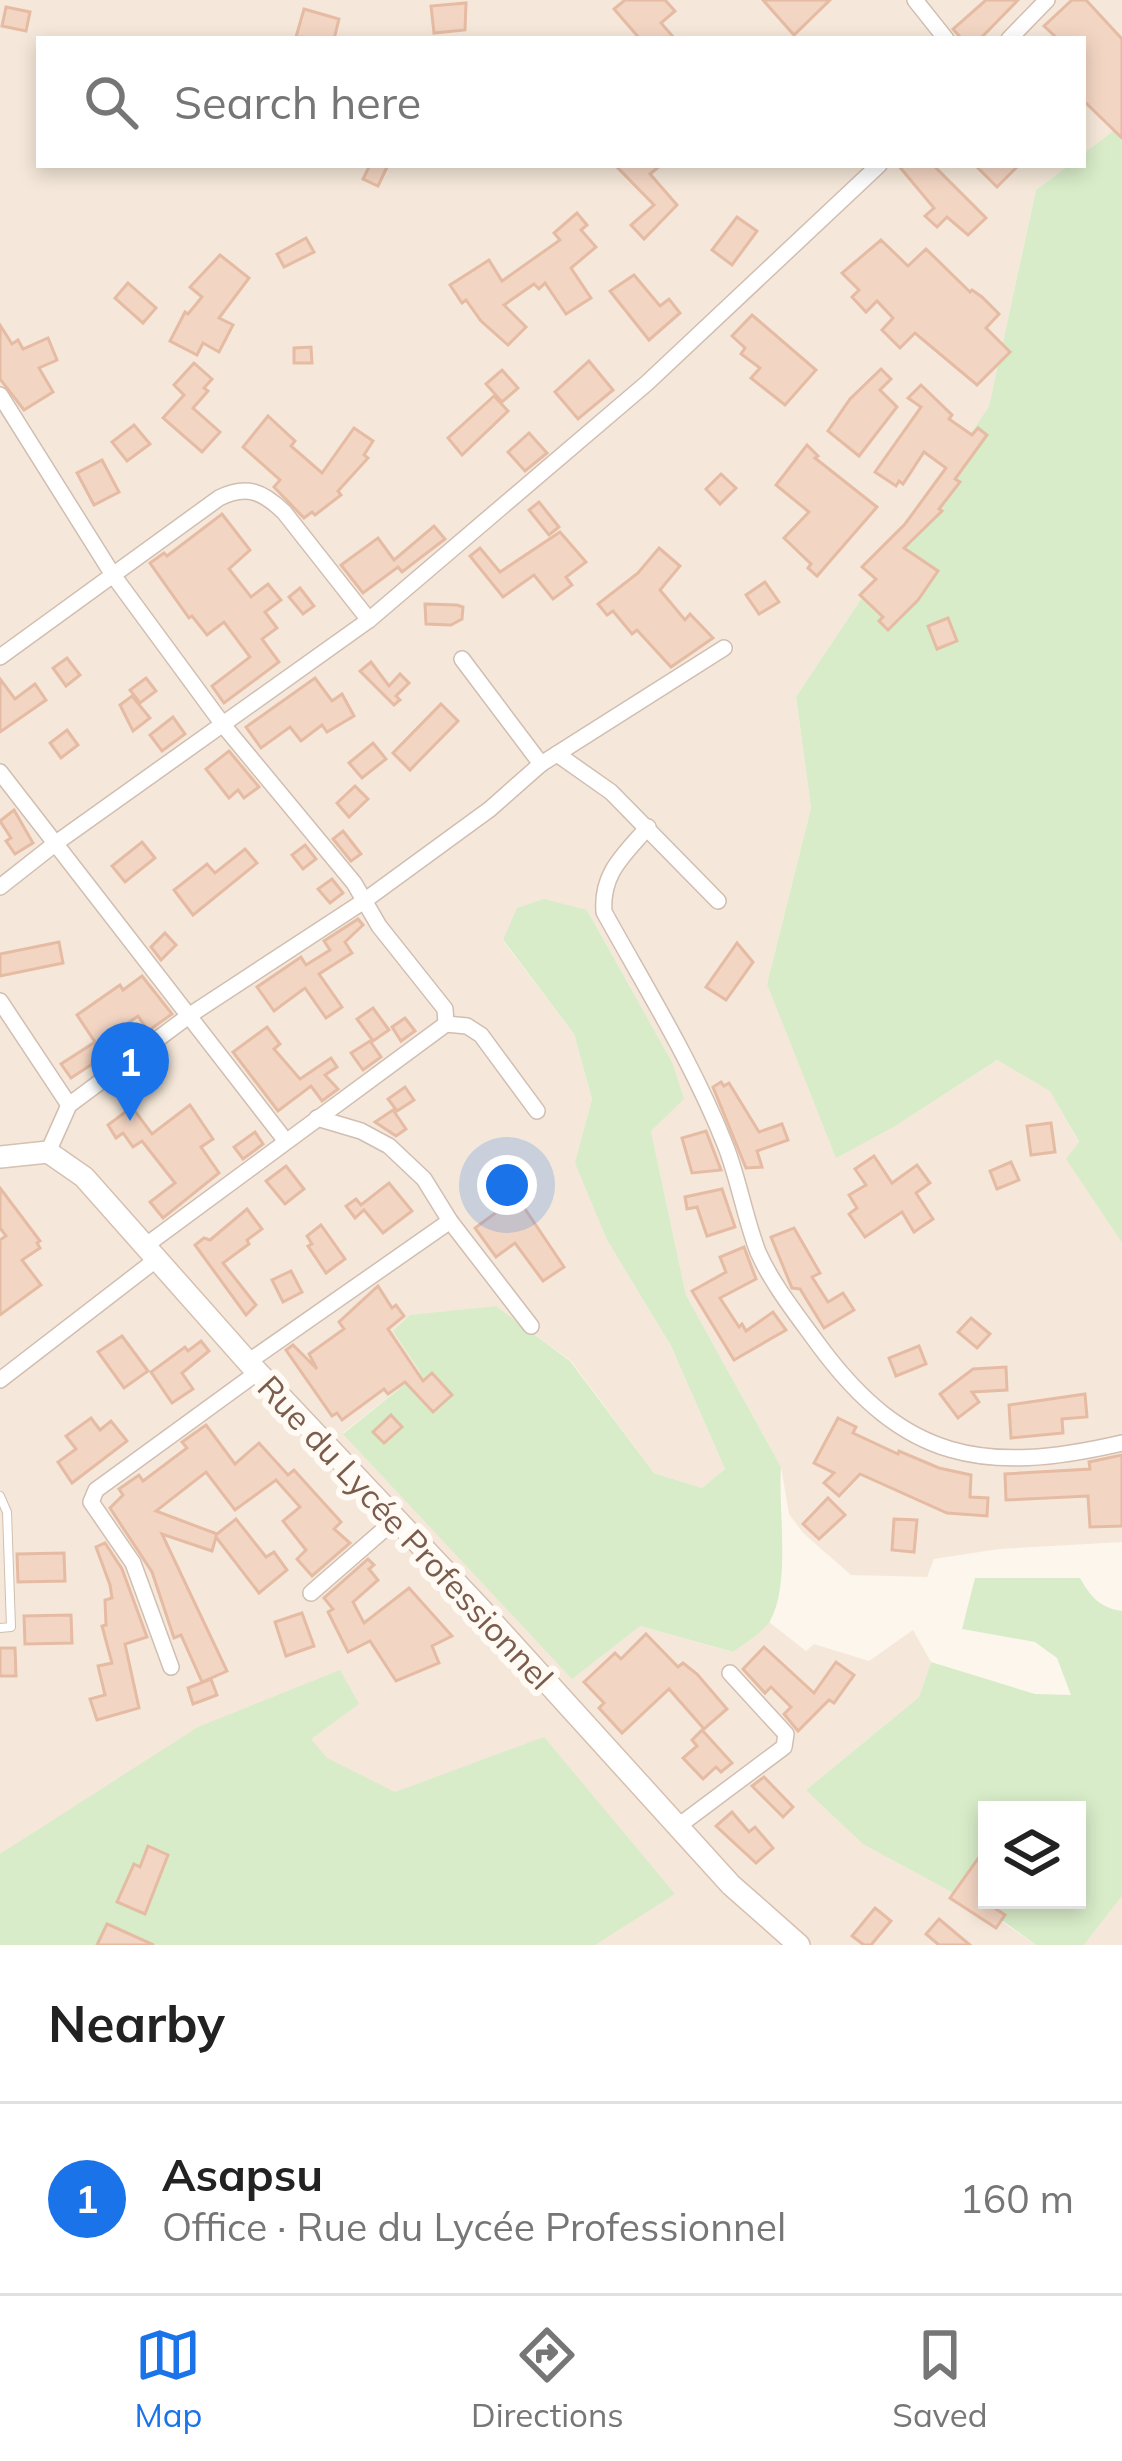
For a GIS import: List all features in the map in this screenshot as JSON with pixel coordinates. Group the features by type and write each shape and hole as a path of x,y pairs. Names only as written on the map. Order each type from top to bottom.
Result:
{"main road":[{"path":"0,1156 48,1152"},
{"name":"Rue du Lycée Professionnel","path":"48,1152 84,1177 730,1885 799,1945"}],"street":[{"path":"915,0 944,36"},
{"path":"1012,36 1047,0"},
{"path":"0,887 369,620 647,383 876,168"},
{"path":"0,394 113,574 224,726 323,842 397,951 445,1009 446,1024"},
{"path":"0,657 219,498 248,489 269,498 284,512 369,620"},
{"path":"48,1152 69,1105 190,1016 364,901 490,809 541,764 724,648"},
{"path":"462,659 541,764"},
{"path":"557,754 611,792 718,902"},
{"path":"0,772 285,1140"},
{"path":"648,827 609,871 602,893 604,912 726,1147 759,1254 850,1387 903,1430 969,1454 1046,1455 1122,1443"},
{"path":"0,1001 69,1105"},
{"path":"0,1380 285,1140 446,1024 467,1026 482,1035 537,1111"},
{"path":"317,1118 361,1131 389,1146 424,1179 450,1221 531,1326"},
{"path":"172,1667 134,1564 92,1502 96,1490 450,1221"},
{"path":"311,1594 396,1519"},
{"path":"677,1827 784,1747 786,1734 730,1673"}],"lane":[{"path":"0,1496 7,1512 5,1591 11,1627 0,1628"}],"shaded area":[{"path":"0,0 1122,0 1122,129 1086,152 1086,36 36,36 36,168 1065,168 1036,190 989,406 796,697 811,808 767,984 897,1125 997,1060 1050,1090 1079,1143 1067,1160 1122,1243 1122,1542 999,1549 934,1559 927,1577 851,1575 803,1533 789,1514 781,1467 686,1295 651,1131 672,1062 587,910 503,941 574,1034 592,1099 576,1163 607,1240 671,1346 725,1469 702,1488 654,1473 571,1361 495,1306 410,1316 393,1331 420,1372 343,1433 640,1626 732,1652 769,1622 806,1651 814,1644 869,1661 913,1630 931,1662 919,1697 806,1790 1036,1945 0,1945"},
{"path":"1122,1896 1122,1945 1084,1945"}],"green space":[{"path":"1122,129 1122,1243 1066,1159 1079,1142 1050,1091 997,1060 836,1158 767,984 811,808 796,697 989,406 1036,190 1065,168 1086,168 1086,152"},
{"path":"544,899 587,910 672,1062 684,1099 651,1131 686,1295 781,1467 780,1587 763,1630 733,1652 640,1626 572,1679 343,1434 420,1372 393,1331 410,1315 496,1306 570,1361 654,1473 702,1488 725,1469 671,1346 607,1240 575,1163 592,1099 574,1034 503,940 517,908"},
{"path":"975,1578 1080,1578 1096,1600 1122,1611 1122,1896 1084,1945 1036,1945 983,1909 1086,1909 1086,1801 978,1801 978,1906 863,1844 806,1790 919,1697 931,1662 1035,1694 1071,1695 1057,1658 1035,1642 962,1629"},
{"path":"340,1670 359,1704 311,1739 327,1758 395,1792 544,1737 675,1894 595,1945 0,1945 0,1854 198,1727"}],"building":[{"path":"625,0 665,0 675,11 661,23 672,36 637,36 614,9"},
{"path":"763,0 830,0 794,35"},
{"path":"986,0 1018,0 983,36 959,36 953,29"},
{"path":"1072,0 1086,0 1122,39 1122,138 1086,103 1086,36 1055,36 1044,26"},
{"path":"466,3 465,30 434,33 431,6"},
{"path":"6,7 30,12 26,31 2,26"},
{"path":"304,9 339,19 335,36 296,36"},
{"path":"368,168 387,168 378,186 363,179"},
{"path":"618,168 657,168 650,174 677,205 644,239 631,225 654,205"},
{"path":"901,168 936,168 986,218 968,235 947,217 937,227 925,216 934,208"},
{"path":"978,168 1016,168 997,187"},
{"path":"577,213 587,225 581,230 596,247 571,268 591,298 566,314 545,283 539,289 534,284 504,305 526,327 508,345 466,300 462,303 450,285 489,260 502,281 560,240 554,233"},
{"path":"737,217 757,231 732,265 712,250"},
{"path":"306,238 314,252 284,267 277,254"},
{"path":"881,240 908,266 926,249 999,314 986,328 1010,352 977,385 915,333 900,348 882,330 893,318 877,301 866,312 852,297 859,290 842,273"},
{"path":"220,255 249,278 219,318 233,325 219,352 203,343 197,355 170,341 185,312 202,297 190,287"},
{"path":"634,275 660,306 669,299 680,313 649,340 610,291"},
{"path":"128,283 156,308 143,323 115,298"},
{"path":"752,315 816,370 785,405 751,378 760,368 741,354 745,348 732,336"},
{"path":"0,325 12,344 18,340 23,349 48,338 57,360 39,368 53,392 24,410 0,379"},
{"path":"311,347 312,363 294,363 294,348"},
{"path":"589,361 613,390 578,419 555,392"},
{"path":"194,363 212,379 193,408 220,432 202,452 163,418 184,395 174,385"},
{"path":"881,369 891,379 880,390 897,407 859,456 828,431 850,399"},
{"path":"502,370 518,388 502,402 486,384"},
{"path":"921,385 952,415 949,419 972,435 978,428 987,435 955,479 960,482 939,509 942,511 904,548 938,571 888,630 879,621 883,617 860,595 876,579 862,567 905,524 946,468 924,452 903,484 899,481 896,486 875,472 921,407 908,398"},
{"path":"494,396 508,411 462,455 448,438"},
{"path":"268,416 295,441 291,446 322,473 354,428 373,441 364,455 368,458 338,491 341,495 315,515 312,512 304,518 274,487 280,480 243,447"},
{"path":"134,425 150,444 127,461 112,442"},
{"path":"529,433 547,453 525,471 508,452"},
{"path":"807,445 818,456 815,458 877,507 817,576 784,538 809,512 776,485"},
{"path":"102,460 119,492 94,505 77,473"},
{"path":"721,474 736,488 720,504 706,489"},
{"path":"539,502 559,527 549,535 529,510"},
{"path":"222,514 250,550 229,569 251,597 268,584 281,600 265,612 277,628 262,639 279,662 224,703 212,686 250,657 224,622 207,635 150,563 164,553 167,556"},
{"path":"434,526 445,539 402,572 398,567 363,593 341,565 378,538 394,560"},
{"path":"560,532 586,562 566,577 572,585 553,599 534,575 503,597 470,556 480,548 500,572"},
{"path":"659,548 680,566 660,590 685,620 690,614 713,638 671,667 637,630 632,634 613,611 607,615 598,604 638,573"},
{"path":"765,582 779,602 759,614 746,595"},
{"path":"300,588 314,606 303,614 289,597"},
{"path":"425,604 463,607 462,619 451,625 426,624"},
{"path":"948,618 957,641 937,649 928,626"},
{"path":"67,658 80,675 66,686 53,668"},
{"path":"371,662 389,686 400,674 409,683 394,705 360,671"},
{"path":"146,678 156,691 140,703 130,690"},
{"path":"315,678 332,701 342,694 354,716 327,732 322,725 301,741 290,727 261,748 246,727"},
{"path":"0,679 15,699 35,684 46,700 0,732"},
{"path":"132,696 150,718 133,731 120,705"},
{"path":"441,704 458,721 410,770 393,753"},
{"path":"173,717 185,734 162,751 150,735"},
{"path":"67,730 78,745 61,758 50,743"},
{"path":"373,743 386,759 362,778 349,763"},
{"path":"229,751 259,787 244,798 238,790 229,798 206,769"},
{"path":"355,786 368,799 349,817 337,803"},
{"path":"14,810 33,843 15,854 0,821"},
{"path":"343,831 361,854 351,861 333,839"},
{"path":"142,842 155,858 125,882 112,866"},
{"path":"305,845 316,859 303,869 292,855"},
{"path":"245,849 257,863 193,915 174,890 207,864 215,873"},
{"path":"332,879 343,893 330,903 318,889"},
{"path":"358,919 363,925 345,942 352,953 319,974 342,1007 326,1018 305,988 274,1011 257,987 301,957 306,965 330,950 324,941"},
{"path":"165,933 176,945 161,960 151,947"},
{"path":"59,942 63,963 0,976 0,954"},
{"path":"737,943 753,962 726,1000 706,987"},
{"path":"142,976 172,1014 148,1031 138,1016 118,1030 123,1038 100,1054 103,1057 71,1078 61,1064 95,1042 77,1015 120,985 123,990"},
{"path":"373,1008 389,1030 373,1041 357,1019"},
{"path":"405,1018 415,1031 401,1041 392,1027"},
{"path":"267,1027 280,1044 274,1049 300,1079 331,1058 337,1067 325,1075 338,1089 322,1101 311,1086 278,1111 233,1052"},
{"path":"370,1041 381,1057 363,1070 351,1053"},
{"path":"729,1083 759,1132 782,1124 788,1140 757,1151 762,1167 746,1168 713,1087"},
{"path":"405,1087 414,1100 397,1111 388,1099"},
{"path":"190,1105 213,1139 201,1147 219,1173 163,1218 150,1202 175,1183 142,1141 133,1147 123,1133 116,1138 108,1125 132,1107 152,1134"},
{"path":"393,1110 406,1129 396,1136 375,1122"},
{"path":"1051,1123 1055,1152 1031,1155 1027,1126"},
{"path":"706,1131 721,1170 692,1173 682,1138"},
{"path":"255,1132 263,1144 243,1159 234,1147"},
{"path":"874,1156 892,1183 917,1165 930,1183 916,1193 933,1219 914,1232 902,1212 865,1237 849,1214 857,1208 849,1195 866,1185 855,1169"},
{"path":"1011,1162 1019,1180 997,1189 990,1171"},
{"path":"286,1166 304,1189 285,1204 266,1181"},
{"path":"389,1183 412,1211 383,1233 364,1210 355,1218 346,1206 356,1199 361,1205"},
{"path":"0,1188 40,1241 40,1248 22,1260 41,1285 0,1315 0,1240 6,1236 0,1228"},
{"path":"722,1189 735,1227 707,1236 697,1207 687,1209 685,1197"},
{"path":"517,1197 564,1267 543,1281 515,1243 496,1257 475,1228"},
{"path":"247,1209 262,1229 223,1263 256,1305 246,1315 195,1245 204,1238 210,1240"},
{"path":"321,1225 345,1259 326,1273 308,1246 312,1244 307,1236"},
{"path":"794,1228 820,1273 812,1277 828,1302 843,1293 854,1310 824,1328 800,1289 792,1288 771,1237"},
{"path":"744,1247 756,1279 720,1298 746,1331 773,1312 786,1330 734,1360 692,1291 726,1272 720,1257"},
{"path":"291,1271 302,1292 283,1302 272,1280"},
{"path":"378,1286 392,1308 396,1305 404,1316 388,1329 423,1381 432,1373 452,1395 433,1412 405,1382 388,1394 384,1389 342,1420 337,1413 332,1416 286,1350 293,1345 317,1369 309,1354 344,1329 339,1322"},
{"path":"971,1318 990,1334 977,1348 958,1332"},
{"path":"122,1336 148,1371 124,1388 98,1352"},
{"path":"201,1341 209,1351 182,1373 193,1389 172,1403 151,1372"},
{"path":"919,1346 926,1364 896,1376 889,1358"},
{"path":"1006,1367 1007,1390 972,1392 979,1402 958,1418 940,1394 973,1369"},
{"path":"1085,1394 1087,1417 1062,1419 1063,1433 1011,1438 1009,1405"},
{"path":"391,1415 402,1427 384,1443 373,1432"},
{"path":"91,1418 100,1430 111,1421 127,1441 72,1483 58,1462 76,1449 66,1436"},
{"path":"838,1418 856,1427 853,1433 898,1454 971,1475 970,1497 988,1498 987,1516 947,1513 860,1474 839,1496 824,1483 834,1473 814,1463"},
{"path":"206,1425 235,1464 259,1443 288,1475 294,1470 341,1522 334,1529 350,1543 312,1576 297,1559 306,1550 283,1521 300,1507 276,1480 235,1510 206,1472 156,1511 217,1534 236,1519 266,1557 274,1552 287,1570 259,1593 216,1537 212,1551 162,1534 227,1671 202,1682 181,1635 174,1638 152,1572 110,1508 123,1495 119,1489 139,1475 143,1481 187,1448 182,1442"},
{"path":"1122,1455 1122,1526 1090,1527 1088,1496 1006,1500 1005,1474 1090,1469 1089,1462"},
{"path":"828,1498 845,1515 819,1539 803,1524"},
{"path":"894,1519 917,1520 914,1552 892,1550"},
{"path":"105,1543 122,1569 147,1637 125,1644 139,1708 97,1720 90,1699 105,1695 98,1666 112,1663 102,1626 106,1625 105,1600 112,1598 96,1547"},
{"path":"64,1553 65,1581 18,1582 17,1554"},
{"path":"368,1559 378,1580 353,1602 364,1623 409,1588 452,1636 432,1646 439,1663 396,1681 370,1641 348,1652 328,1612 333,1609 324,1598"},
{"path":"302,1613 314,1646 286,1656 275,1622"},
{"path":"71,1615 72,1643 25,1644 24,1616"},
{"path":"646,1634 678,1667 683,1663 697,1674 727,1709 704,1729 669,1689 622,1733 599,1708 604,1703 584,1682 615,1653 621,1659"},
{"path":"764,1647 814,1693 836,1662 854,1675 834,1703 829,1700 798,1731 784,1714 791,1707 771,1687 765,1693 743,1669"},
{"path":"0,1648 15,1648 16,1676 0,1676"},
{"path":"211,1679 217,1695 193,1704 188,1688"},
{"path":"702,1730 732,1763 721,1772 716,1767 703,1779 683,1758 697,1746 692,1740"},
{"path":"764,1777 793,1807 783,1817 752,1786"},
{"path":"732,1812 749,1832 755,1827 773,1848 756,1863 716,1826"},
{"path":"148,1846 168,1855 145,1914 117,1902"},
{"path":"978,1859 978,1909 996,1909 1005,1915 996,1928 950,1898"},
{"path":"875,1908 891,1921 871,1945 864,1945 852,1936"},
{"path":"939,1919 970,1945 939,1945 926,1934"},
{"path":"107,1924 114,1927 154,1945 97,1945"}],"place":[{"name":"Asapsu","path":"130,1121"}]}
